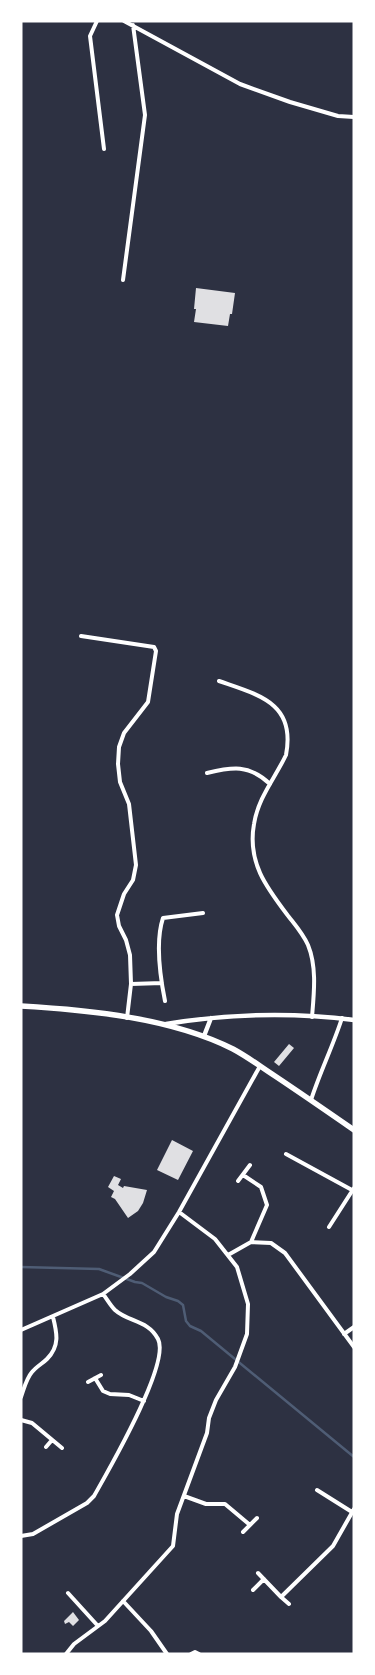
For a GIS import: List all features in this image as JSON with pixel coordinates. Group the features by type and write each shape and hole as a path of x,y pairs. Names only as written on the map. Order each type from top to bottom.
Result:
{"main road":[{"path":"21,1006 67,1009 128,1018 164,1024 204,1036 234,1050 260,1066 354,1130"}],"street":[{"path":"97,21 90,36 104,149"},
{"path":"124,21 134,23 240,84 290,102 338,116 354,117"},
{"path":"123,280 145,115 134,23"},
{"path":"81,636 149,646 154,647 156,651 148,702 124,732 119,747 120,782 129,804 136,865 133,880 124,894 118,914 119,926 126,940 130,955 131,984 128,1018"},
{"path":"219,681 263,697 275,706 286,726 288,746 282,764 259,804 253,836 256,862 267,888 309,946 314,981 312,1017"},
{"path":"207,773 230,767 237,768 255,773 270,784"},
{"path":"165,1001 159,931 163,918 203,913"},
{"path":"131,984 162,983"},
{"path":"164,1024 258,1015 354,1020"},
{"path":"204,1036 211,1018"},
{"path":"311,1100 342,1018"},
{"path":"21,1330 103,1294 130,1274 154,1252 179,1212 260,1066"},
{"path":"286,1154 353,1189 329,1227"},
{"path":"238,1181 250,1165"},
{"path":"242,1175 261,1187 267,1206 251,1242"},
{"path":"348,1197 354,1199"},
{"path":"66,1654 74,1644 105,1621 174,1546 177,1514 207,1433 209,1418 216,1400 235,1368 248,1334 248,1304 237,1267 215,1239 179,1212"},
{"path":"228,1256 251,1242 271,1243 285,1253 354,1347"},
{"path":"21,1536 33,1534 87,1503 94,1496 144,1401 159,1358 160,1341 151,1328 116,1311 103,1294"},
{"path":"21,1398 27,1379 47,1359 56,1344 57,1336 53,1317"},
{"path":"344,1334 354,1327"},
{"path":"88,1382 101,1374"},
{"path":"94,1378 103,1391 110,1394 134,1396 144,1401"},
{"path":"21,1420 32,1424 62,1448"},
{"path":"46,1447 52,1440"},
{"path":"280,1597 333,1546 353,1510 317,1490"},
{"path":"184,1496 206,1504 226,1504 250,1525"},
{"path":"243,1532 257,1518"},
{"path":"258,1572 280,1597 289,1604"},
{"path":"253,1590 264,1579"},
{"path":"68,1593 98,1626"},
{"path":"123,1602 151,1631 167,1654"},
{"path":"191,1654 195,1652 199,1654"}],"building":[{"path":"196,288 235,293 228,326 194,322"},
{"path":"289,1044 294,1048 279,1066 274,1062"},
{"path":"172,1140 193,1151 178,1180 157,1170"},
{"path":"114,1176 121,1179 118,1185 123,1188 124,1186 147,1190 138,1211 128,1218 115,1199 111,1197 114,1191 108,1187"},
{"path":"73,1612 79,1620 73,1626 69,1622 65,1624 64,1621"}],"waterway":[{"path":"21,1267 99,1269 142,1283 166,1297 178,1301 183,1305 186,1321 190,1326 201,1331 354,1457"}]}
